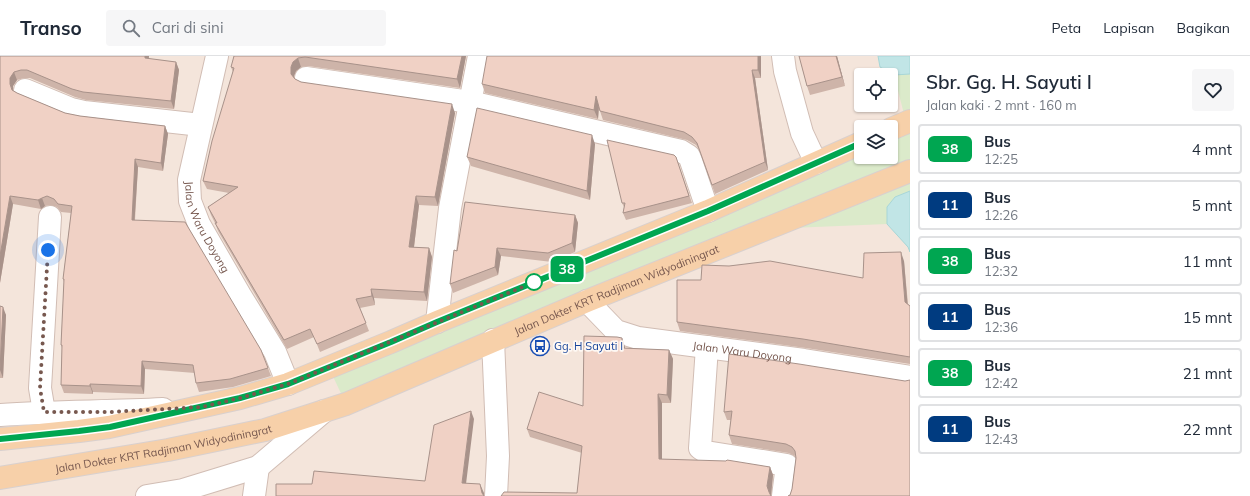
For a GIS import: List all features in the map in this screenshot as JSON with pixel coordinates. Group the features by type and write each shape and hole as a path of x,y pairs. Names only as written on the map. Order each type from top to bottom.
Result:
{"main road":[{"path":"898,126 910,121"},
{"path":"0,439 98,428 202,407 288,384 708,211 854,146"},
{"name":"Jalan Dokter KRT Radjiman Widyodiningrat","path":"10,477 168,450 265,430 346,404 587,301 910,171"}],"street":[{"name":"Jalan Waru Doyong","path":"217,56 189,180 190,202 200,224 240,295 275,352 288,384"},
{"path":"437,322 450,208 479,56"},
{"path":"783,56 785,71 802,133 816,163"},
{"path":"306,78 470,102 685,153 689,156 691,161 708,211"},
{"path":"25,90 71,109 84,112 201,125"},
{"path":"44,412 40,388 50,217"},
{"name":"Jalan Waru Doyong","path":"587,301 616,331 638,338 804,360 910,377"},
{"path":"494,340 498,456 496,496"},
{"path":"707,347 700,448 706,452 787,465 783,496"},
{"path":"0,415 44,412 110,412 202,407"},
{"name":"Jalan Dokter KRT Radjiman Widyodiningrat","path":"147,496 183,493 258,467 324,411"},
{"path":"254,496 258,467"}],"shaded area":[{"path":"0,56 910,56 910,496 0,496"}],"green space":[{"path":"910,74 910,191 895,197 887,207 887,224 767,229 346,404 329,368 854,146 854,164 898,164 898,126 906,122 898,91 898,75"}],"water":[{"path":"878,56 910,56 910,74 898,75 898,68 880,67"},
{"path":"910,191 910,252 908,247 887,224 887,207 895,197"}],"building":[{"path":"0,56 145,56 145,58 176,62 171,101 83,92 72,89 27,70 14,72 10,78 10,84 12,90 17,93 65,113 165,126 161,163 135,159 132,220 185,222 261,350 268,368 230,379 196,383 193,365 142,361 141,386 90,384 90,386 61,385 63,279 72,206 58,204 54,199 47,196 38,200 10,196 0,256"},
{"path":"234,56 462,56 457,79 305,57 298,58 293,62 291,67 291,74 295,79 301,82 452,104 435,197 416,196 409,247 429,248 424,292 371,289 372,296 356,299 366,323 317,344 310,329 284,340 215,223 217,223 208,207 238,187 203,181 212,141 234,68 231,67"},
{"path":"487,56 758,56 758,70 752,70 765,162 712,185 697,143 692,137 684,132 600,111 596,96 594,110 482,84"},
{"path":"799,56 836,56 842,77 807,86"},
{"path":"477,108 592,135 587,191 467,157"},
{"path":"607,140 674,155 689,196 623,213 625,203 622,203"},
{"path":"465,202 575,215 572,243 548,253 497,248 495,267 450,284 454,250 457,251"},
{"path":"901,252 905,302 910,306 910,357 803,339 677,322 677,280 701,280 702,265 729,266 770,261 863,278 864,253"},
{"path":"0,306 3,307 0,370"},
{"path":"584,336 622,338 622,348 669,350 667,395 658,394 659,459 727,460 770,467 767,486 771,496 501,496 504,492 577,493 582,446 527,429 539,392 583,406"},
{"path":"729,354 905,381 910,380 910,496 788,496 790,495 792,489 796,458 795,451 792,447 786,444 729,435 732,411 724,412"},
{"path":"471,411 462,483 480,484 484,496 276,496 276,484 312,484 314,471 425,481 434,425"}],"bus line":[{"name":"38","path":"0,439 110,427 240,398 288,384 708,211 854,146"}],"place":[{"name":"Gg. H Sayuti I","path":"540,346"}],"route":[{"path":"48,250 40,388 44,412 110,412 202,407 240,398 288,384 537,281 534,282"}]}
